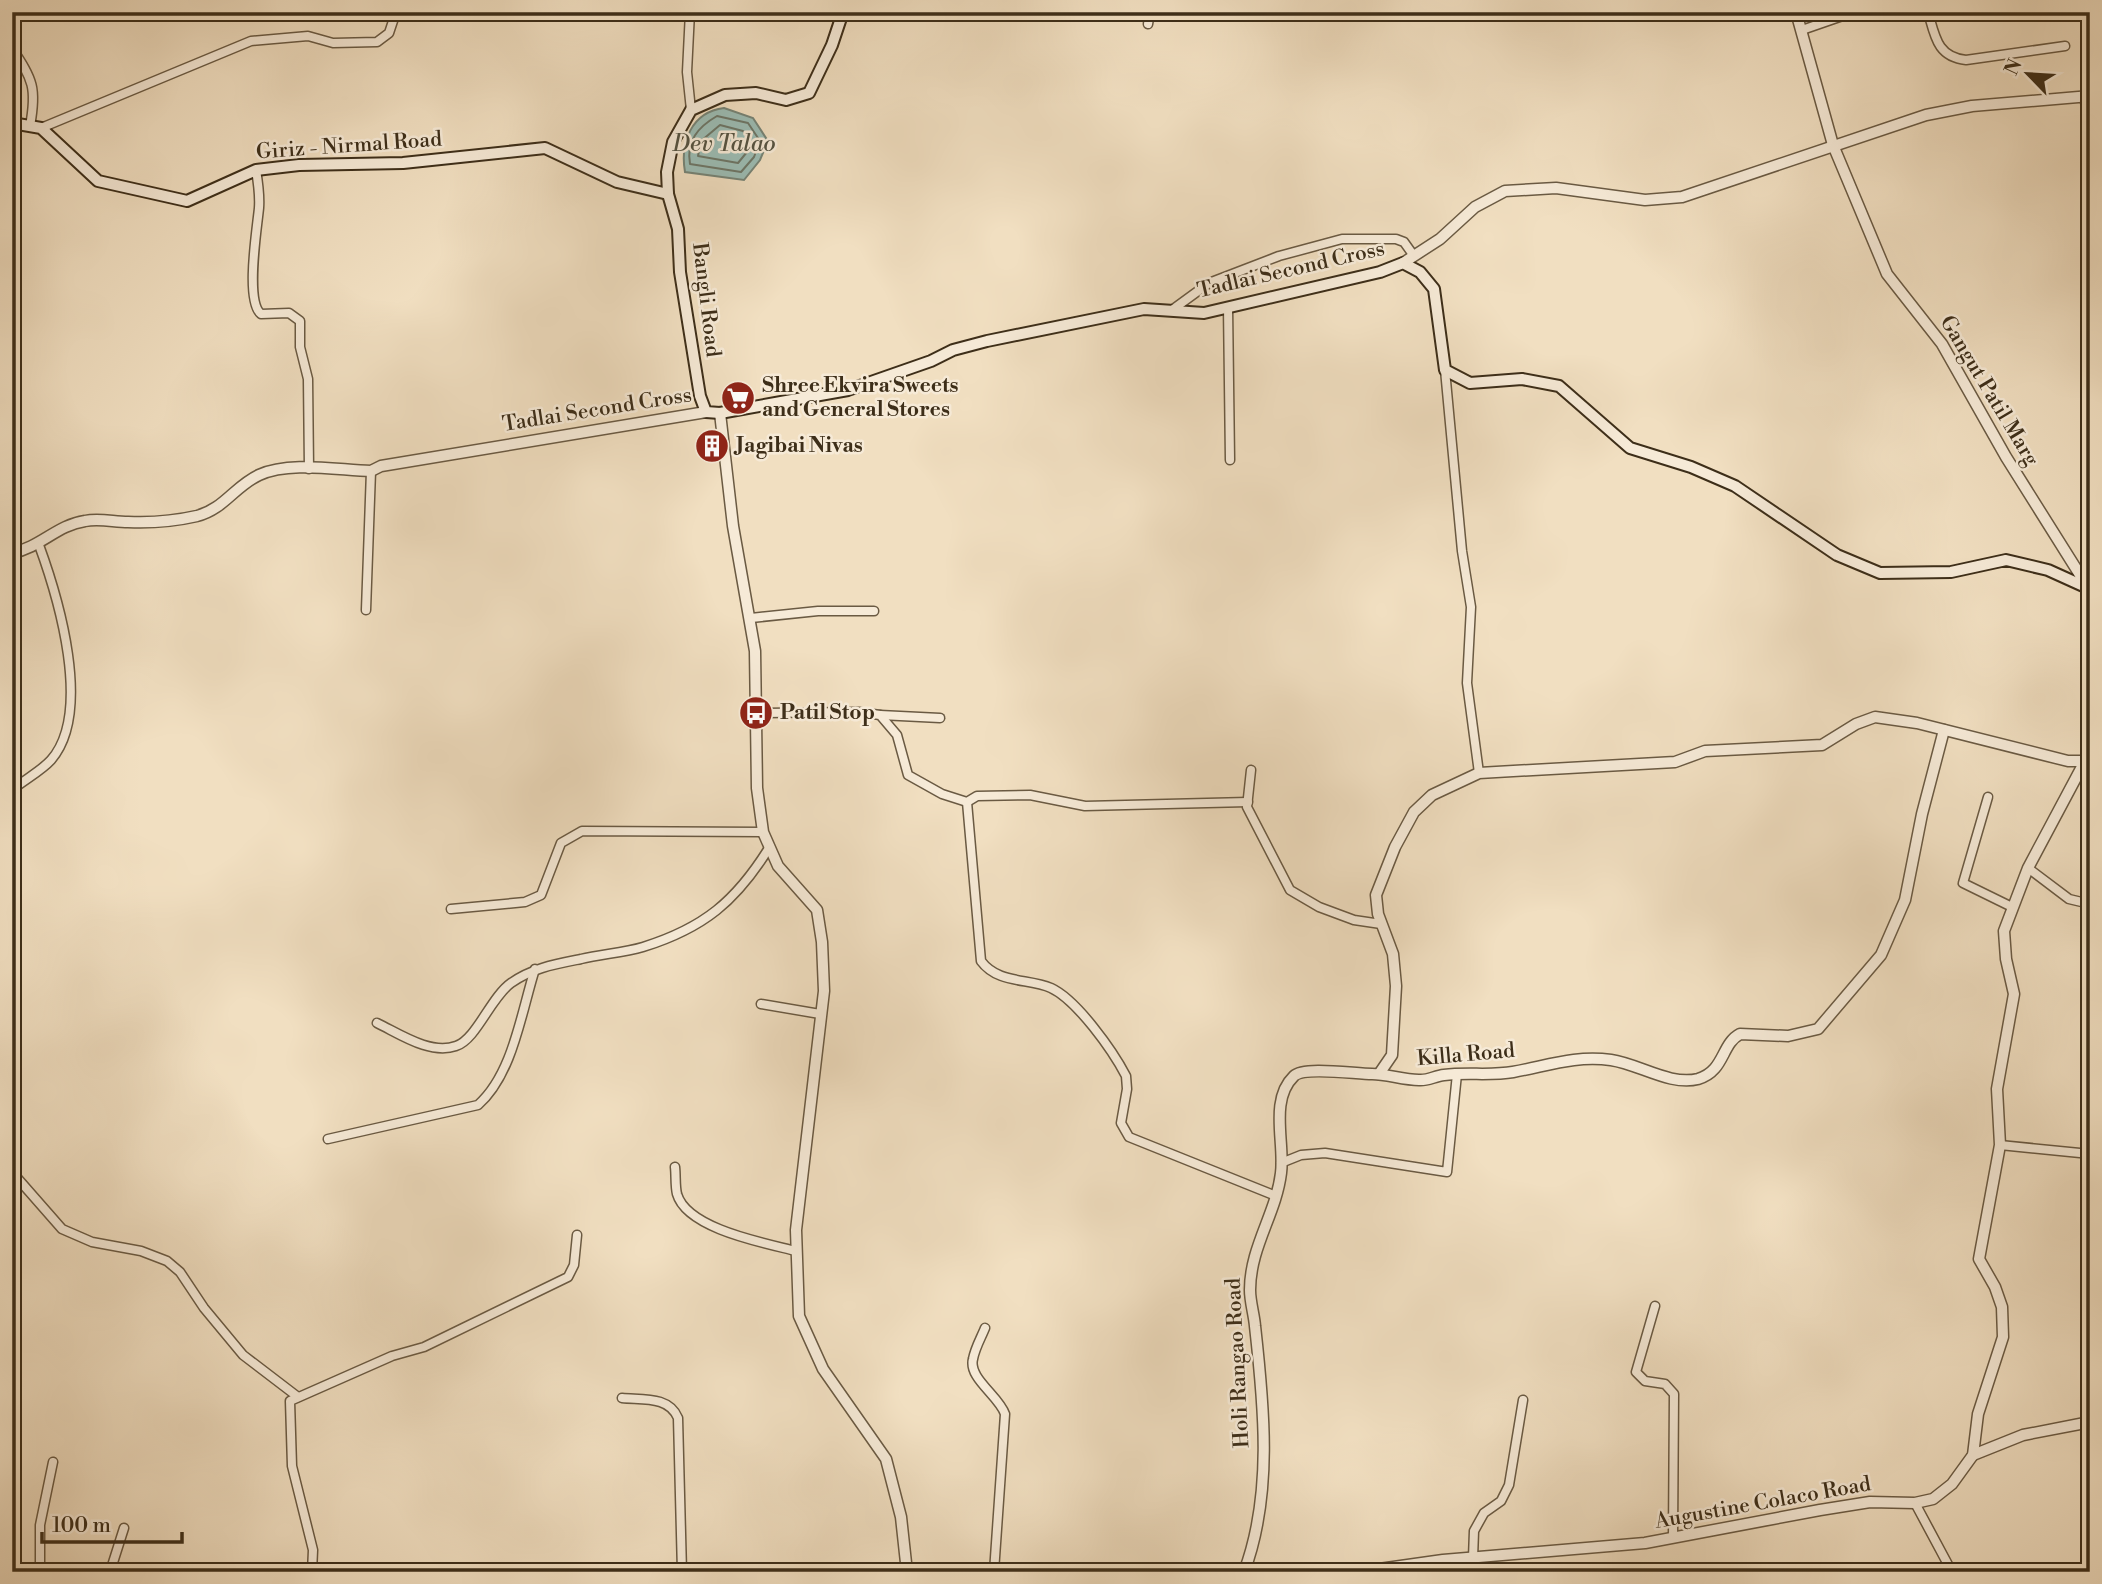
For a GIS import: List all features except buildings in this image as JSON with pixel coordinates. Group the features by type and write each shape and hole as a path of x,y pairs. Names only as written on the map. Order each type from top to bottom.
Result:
{"main road":[{"path":"691,110 725,95 756,93 786,100 809,93 832,45 843,12"},
{"name":"Bangli Road","path":"691,110 673,142 667,173 668,194 678,229 680,272 700,397 706,412"},
{"path":"12,123 36,127"},
{"name":"Giriz - Nirmal Road","path":"36,127 98,181 187,201 256,170 299,165 403,163 545,148 617,182 668,194"},
{"name":"Tadlai Second Cross","path":"706,412 720,413 848,390 931,361 953,350 987,341 1144,309 1204,313 1380,272 1403,263 1420,272 1434,289 1445,370"},
{"path":"1445,370 1470,383 1522,379 1559,386 1630,448 1691,467 1735,486 1837,555 1880,573 1951,572 2006,560 2048,569 2088,588"}],"street":[{"path":"12,48 33,83 36,127 251,41 308,36 333,43 377,42 389,33 396,12"},
{"path":"690,12 687,72 691,110"},
{"path":"1148,24 1149,12"},
{"name":"Gangut Patil Marg","path":"1796,12 1833,145 1887,274 1942,344 2006,457 2088,588"},
{"path":"1802,30 1854,12"},
{"path":"1928,12 1939,46 1954,58 2065,46"},
{"path":"2087,97 2090,125"},
{"name":"Tadlai Second Cross","path":"1403,263 1440,239 1475,206 1505,191 1556,188 1645,200 1682,197 1892,124 1972,106 2087,97"},
{"path":"256,170 259,207 254,235 254,303 261,314 289,313 300,321 300,347 308,379 309,469"},
{"path":"1172,310 1209,282 1279,256 1342,239 1396,239 1404,242 1413,256"},
{"path":"1228,307 1230,460"},
{"path":"1445,370 1462,551 1471,607 1467,684 1479,773"},
{"name":"Tadlai Second Cross","path":"12,553 39,545 60,529 88,520 130,522 198,516 221,507 235,491 260,475 309,469 371,471 381,466 706,412"},
{"path":"720,413 733,526 751,618 757,788 763,832 778,866 817,910 824,990 796,1251 799,1316 823,1369 886,1459 901,1517 907,1572"},
{"path":"366,610 371,471"},
{"path":"12,790 51,760 68,724 71,689 58,597 39,545"},
{"path":"751,618 818,611 874,611"},
{"path":"756,713 859,712 940,718"},
{"path":"880,715 897,735 908,775 942,794 967,802 977,796 1030,795 1085,806 1248,802"},
{"name":"Killa Road","path":"1944,730 1922,814 1905,900 1892,934 1881,955 1818,1029 1788,1037 1740,1034 1731,1041 1723,1061 1699,1078 1678,1080 1630,1063 1586,1058 1564,1059 1511,1073 1457,1074 1423,1081 1379,1074 1392,1055 1396,986 1393,954 1381,924 1376,895 1395,847 1414,812 1432,795 1479,773 1675,762 1705,751 1822,745 1856,724 1875,717 1944,730 2032,753 2087,761"},
{"name":"Augustine Colaco Road","path":"1358,1572 1673,1538 1870,1502 1915,1503 1933,1499 1952,1484 1973,1455 1978,1414 2003,1337 2002,1307 1995,1287 1979,1259 2000,1145 1997,1089 2014,994 2006,959 2004,931 2028,868 2087,761"},
{"path":"1251,770 1248,807 1290,890 1354,920 1381,924"},
{"path":"1988,797 1963,883 2012,907"},
{"path":"967,802 981,961 987,969 998,975 1051,988 1074,1004 1126,1076 1127,1089 1121,1123 1129,1137 1276,1196"},
{"path":"451,909 525,902 541,895 561,843 582,831 763,832"},
{"path":"377,1023 427,1046 457,1046 466,1041 492,1000 510,983 535,969 642,948 700,924 749,880 769,848"},
{"path":"2028,868 2069,899 2090,904"},
{"path":"328,1139 478,1105 487,1097 503,1070 535,969"},
{"path":"761,1004 820,1014"},
{"name":"Holi Rangao Road","path":"1244,1572 1256,1538 1263,1472 1255,1326 1250,1291 1252,1261 1276,1196 1281,1163 1279,1135 1284,1089 1295,1074 1308,1070 1379,1074"},
{"path":"1281,1163 1301,1155 1325,1153 1447,1172 1457,1074"},
{"path":"2000,1145 2090,1154"},
{"path":"675,1167 677,1196 693,1215 737,1235 796,1251"},
{"path":"12,1172 62,1229 92,1242 141,1251 167,1261 180,1272 204,1308 243,1355 298,1397"},
{"path":"312,1572 313,1549 292,1466 290,1401 392,1356 424,1347 568,1277 574,1265 577,1235"},
{"path":"1655,1306 1636,1372 1645,1381 1665,1384 1674,1394 1673,1538"},
{"path":"985,1328 972,1361 974,1369 1002,1402 1005,1414 994,1572"},
{"path":"622,1398 662,1402 671,1406 678,1418 682,1572"},
{"path":"1473,1558 1474,1531 1484,1513 1501,1500 1509,1485 1523,1400"},
{"path":"1973,1455 2024,1435 2090,1422"},
{"path":"40,1572 40,1525 53,1462"},
{"path":"1915,1503 1952,1572"},
{"path":"110,1572 124,1528"}],"water":[{"name":"Dev Talao","path":"724,108 753,118 768,141 760,160 744,180 685,172 684,150 690,131 703,116"}],"place":[{"name":"Shree Ekvira Sweets and General Stores","path":"738,398"},
{"name":"Jagibai Nivas","path":"712,446"},
{"name":"Patil Stop","path":"756,713"}]}
